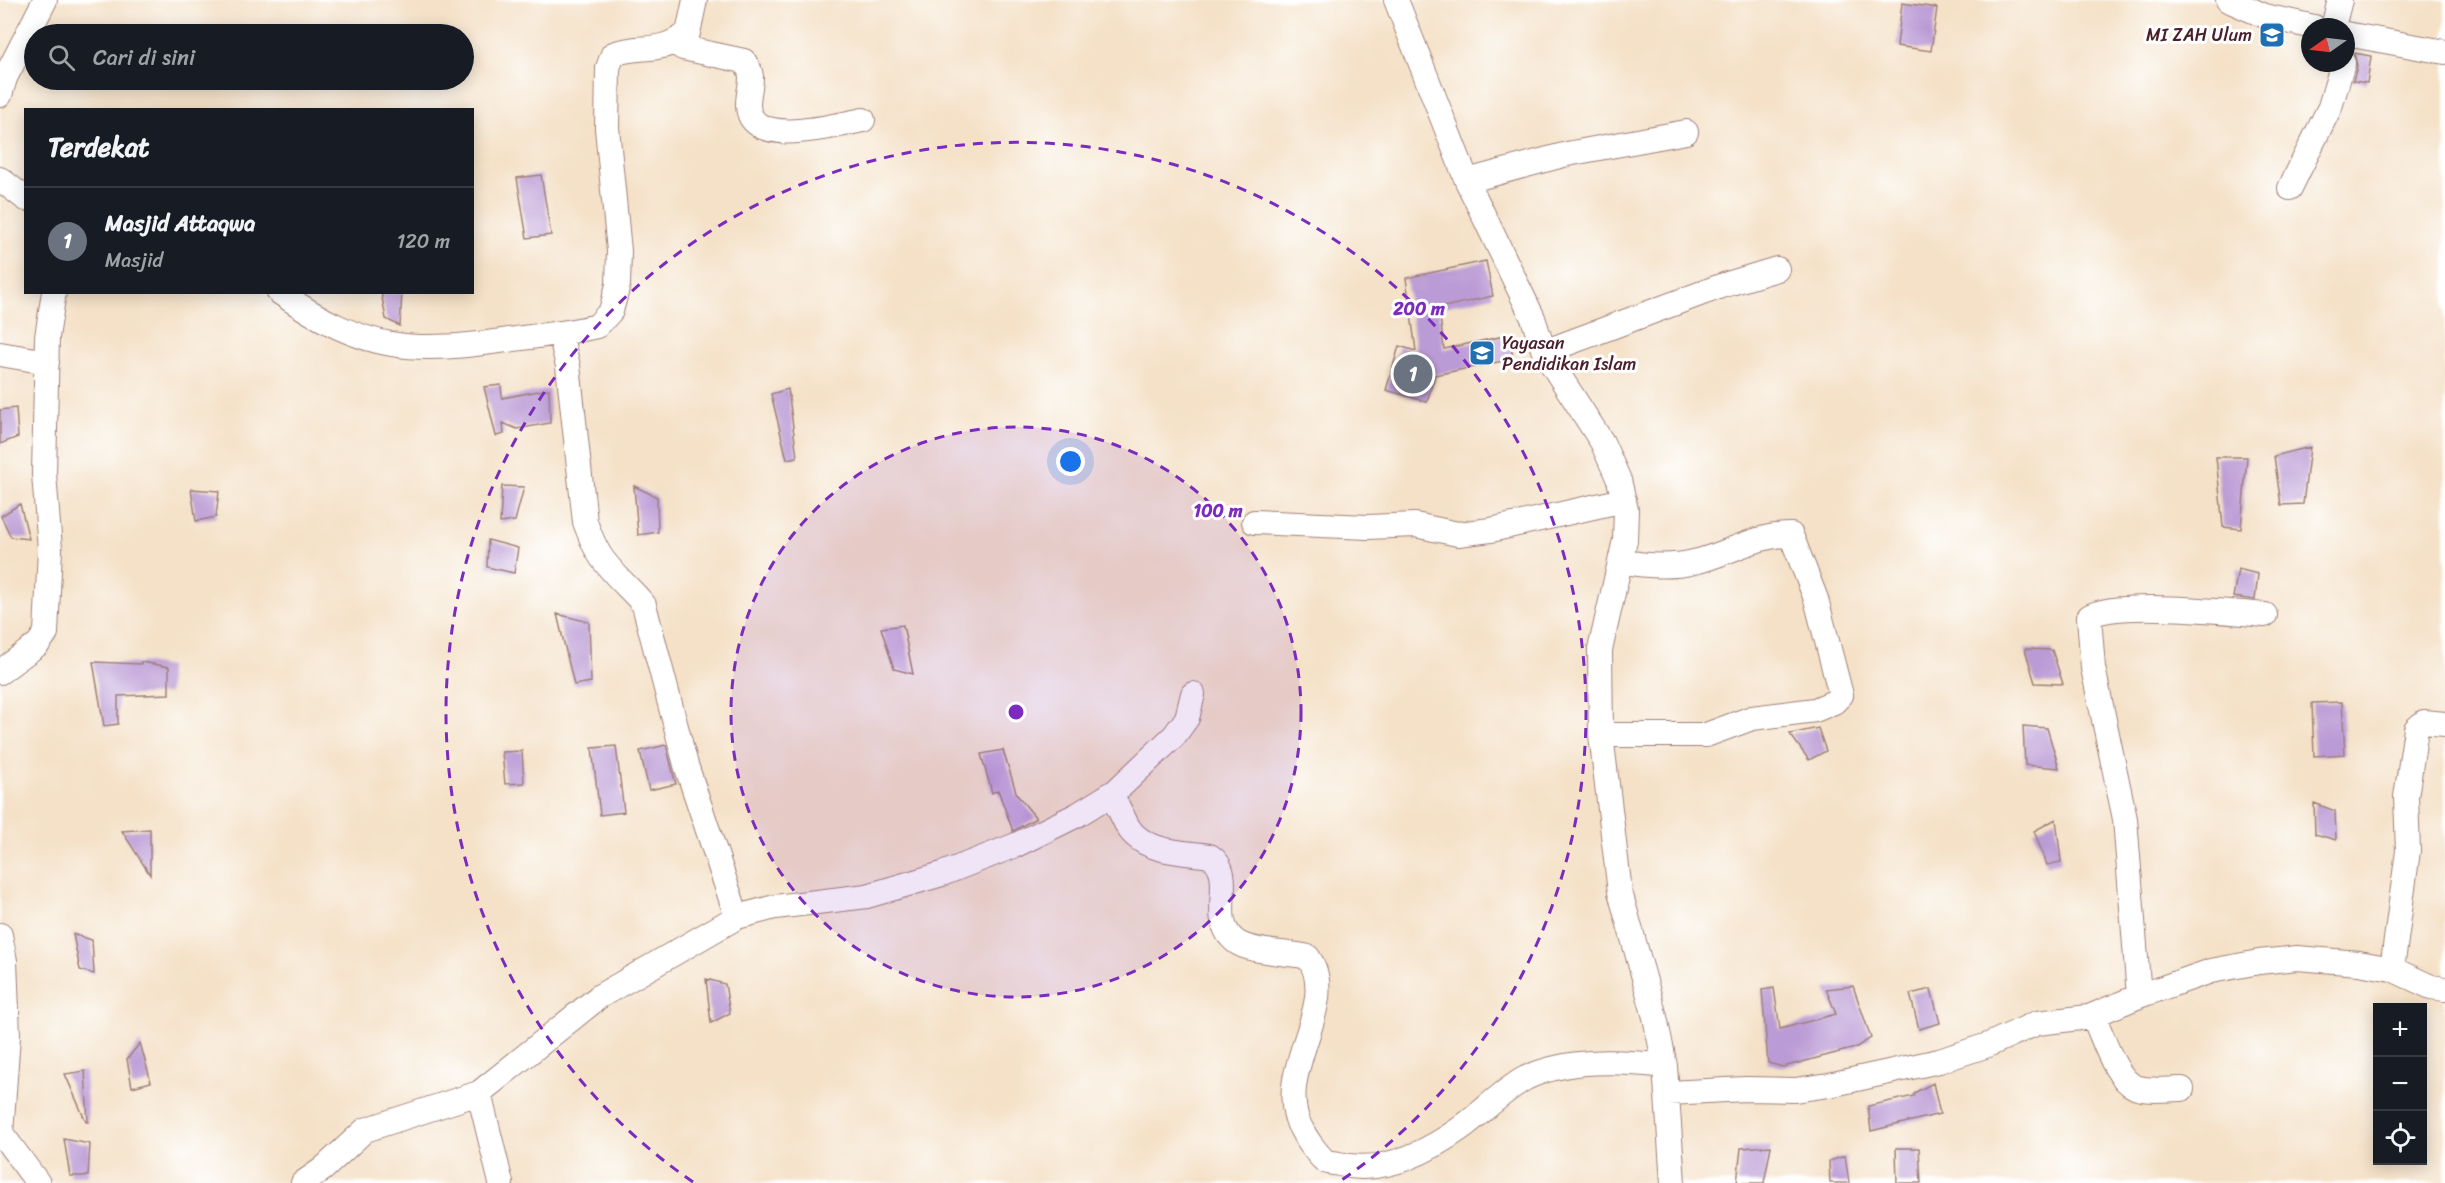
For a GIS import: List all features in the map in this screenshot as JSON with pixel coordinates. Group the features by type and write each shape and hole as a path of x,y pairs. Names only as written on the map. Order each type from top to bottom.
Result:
{"street":[{"path":"33,24 45,0"},
{"path":"282,294 317,318 363,339 402,348 457,348 597,326 611,311 618,285 617,230 607,128 608,68 613,54 627,49 662,48 675,43 688,33 695,0"},
{"path":"1396,0 1467,181 1533,318 1544,352 1602,442 1619,480 1624,500 1625,540 1600,650 1601,735 1620,892 1655,1017 1665,1066 1673,1183"},
{"path":"2228,0 2265,16 2301,24"},
{"path":"2340,0 2342,18"},
{"path":"2355,38 2445,52"},
{"path":"0,95 5,78 24,41"},
{"path":"675,43 683,48 744,61 753,78 748,105 750,116 758,124 768,129 785,133 863,120"},
{"path":"2290,188 2330,107 2340,72"},
{"path":"1467,181 1568,154 1686,132"},
{"path":"0,178 24,197"},
{"path":"1544,352 1699,294 1777,269"},
{"path":"0,672 38,644 46,633 50,549 44,474 47,337 54,294"},
{"path":"560,333 567,366 585,522 594,545 608,567 628,585 644,605 686,765 737,917"},
{"path":"0,354 47,362"},
{"path":"1254,522 1358,527 1415,525 1458,534 1491,530 1624,500"},
{"path":"1601,735 1706,735 1752,718 1815,710 1834,702 1841,695 1816,598 1791,535 1743,545 1695,562 1662,567 1621,561"},
{"path":"2139,996 2125,819 2093,668 2089,617 2103,611 2177,609 2222,609 2265,615"},
{"path":"303,1183 323,1169 365,1130 479,1094 600,996 737,917 775,907 867,896 942,874 1016,845 1077,815 1110,794 1174,736 1187,718 1193,694"},
{"path":"2392,969 2408,852 2406,797 2416,729 2424,722 2445,724"},
{"path":"1110,794 1139,840 1151,846 1210,856 1218,861 1224,872 1222,915 1226,931 1235,942 1249,948 1308,957 1313,965 1319,989 1296,1069 1293,1105 1302,1131 1325,1161 1354,1168 1374,1168 1396,1162 1459,1129 1526,1078 1558,1068 1615,1061 1665,1066"},
{"path":"0,935 5,961 8,1036 1,1133 38,1183"},
{"path":"1668,1093 1746,1089 1795,1090 1829,1085 1940,1060 1988,1045 2037,1023 2093,1016 2139,996 2211,971 2297,958 2392,969 2431,987 2445,989"},
{"path":"2093,1016 2112,1059 2128,1082 2137,1088 2182,1089"},
{"path":"479,1094 501,1183"}],"building":[{"path":"1902,3 1937,8 1931,51 1897,46"},
{"path":"2355,53 2371,56 2367,83 2353,81 2357,66"},
{"path":"541,175 551,235 527,238 517,178"},
{"path":"1486,261 1493,296 1439,308 1444,349 1509,335 1513,359 1435,375 1427,402 1386,390 1399,346 1416,351 1406,278"},
{"path":"381,294 402,294 400,326 386,319"},
{"path":"501,385 502,398 549,389 550,423 517,429 503,423 504,434 496,436 484,387"},
{"path":"788,389 797,457 787,459 771,394"},
{"path":"16,408 18,437 0,444 0,410"},
{"path":"2310,447 2303,504 2281,505 2274,456"},
{"path":"2216,457 2247,457 2241,529 2223,527"},
{"path":"502,486 524,487 515,521 500,523"},
{"path":"634,486 657,497 658,532 638,535"},
{"path":"191,489 219,491 216,517 196,521"},
{"path":"20,504 29,539 11,537 1,516"},
{"path":"488,540 518,548 514,573 487,567"},
{"path":"2238,569 2258,574 2255,600 2233,597"},
{"path":"557,614 589,622 591,682 574,685"},
{"path":"903,625 913,674 894,669 881,628"},
{"path":"2025,649 2052,650 2063,684 2035,683"},
{"path":"93,662 141,664 141,662 169,667 169,694 118,696 118,724 104,726"},
{"path":"2342,702 2345,754 2314,756 2312,703"},
{"path":"2023,726 2047,728 2059,768 2025,765"},
{"path":"1818,728 1826,751 1809,760 1790,734"},
{"path":"666,745 676,784 649,790 640,751"},
{"path":"616,746 624,812 600,815 592,748"},
{"path":"1003,750 1017,795 1036,818 1013,831 998,790 992,793 981,754"},
{"path":"522,751 524,783 505,784 502,752"},
{"path":"2314,803 2335,811 2336,840 2315,834"},
{"path":"2056,819 2061,862 2047,865 2034,831"},
{"path":"150,829 150,875 122,831"},
{"path":"73,934 92,940 94,974 80,970"},
{"path":"706,979 725,984 730,1013 711,1023"},
{"path":"1853,986 1871,1038 1855,1048 1783,1067 1768,1063 1762,990 1774,988 1780,1029 1836,1014 1826,989"},
{"path":"1931,989 1940,1023 1919,1029 1910,994"},
{"path":"140,1043 151,1082 132,1087 127,1059"},
{"path":"85,1071 88,1122 86,1122 65,1074"},
{"path":"1933,1083 1940,1114 1871,1131 1868,1106 1914,1096 1914,1093"},
{"path":"64,1139 90,1144 88,1176 70,1176"},
{"path":"1771,1146 1764,1183 1737,1183 1741,1148"},
{"path":"1896,1148 1919,1148 1921,1183 1897,1183"},
{"path":"1845,1156 1849,1183 1830,1183 1829,1161"}],"place":[{"name":"MI ZAH Ulum","path":"2272,35"},
{"name":"Yayasan Pendidikan Islam","path":"1482,353"},
{"name":"Masjid Attaqwa","path":"1413,374"}]}
